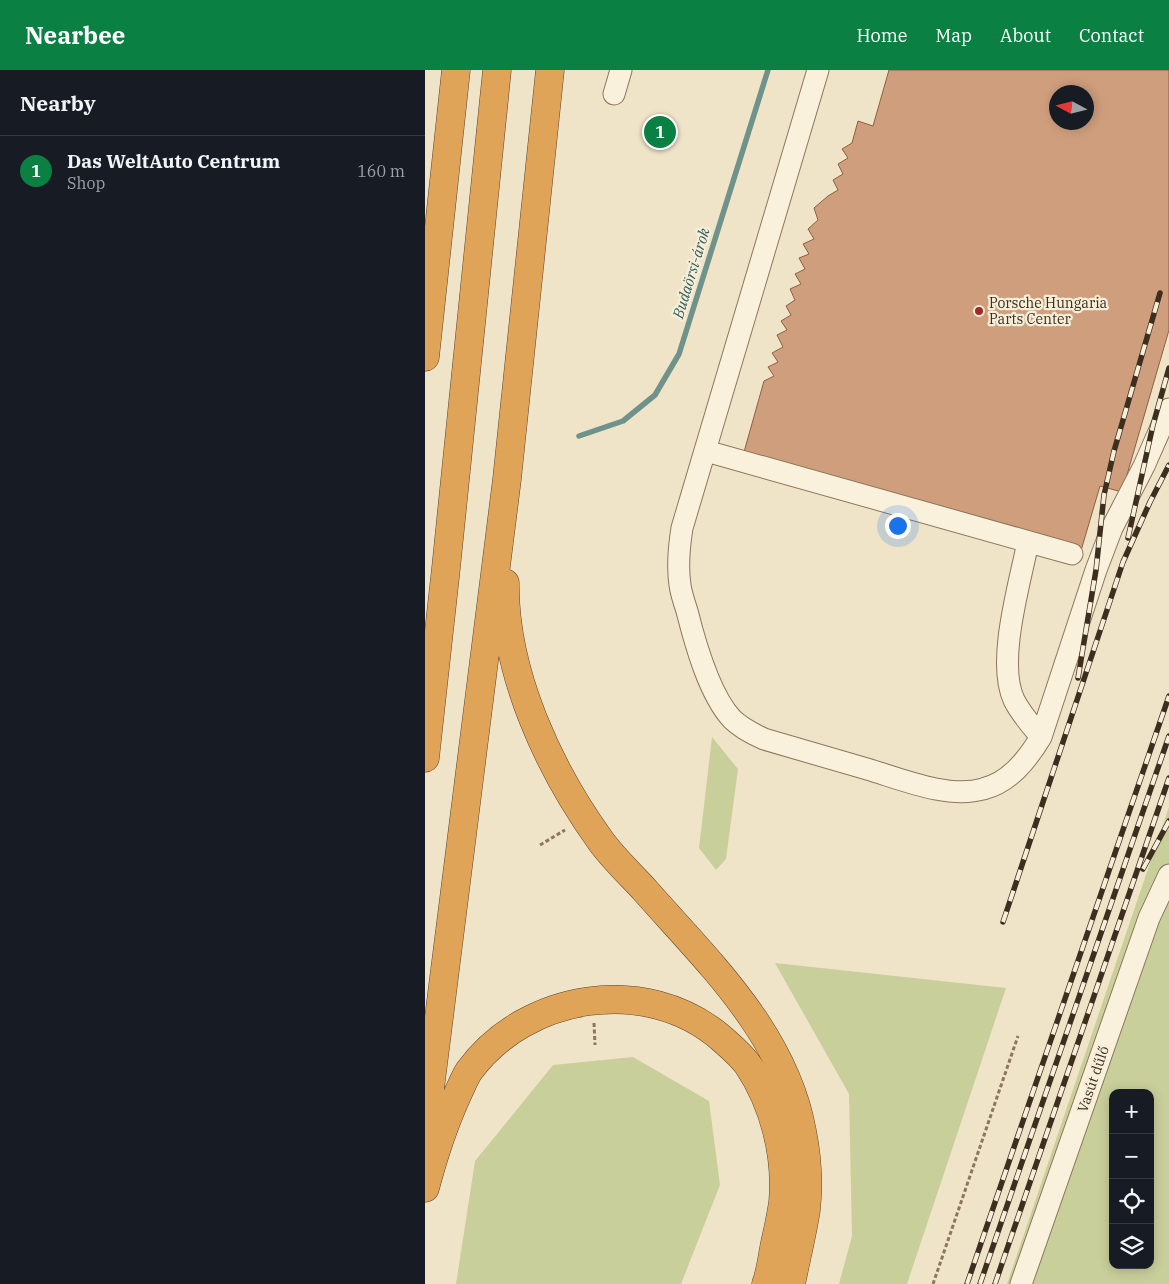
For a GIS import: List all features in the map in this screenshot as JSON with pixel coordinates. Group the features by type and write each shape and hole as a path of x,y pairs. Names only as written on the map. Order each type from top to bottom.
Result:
{"highway":[{"path":"425,358 455,70"},
{"path":"425,758 497,70"},
{"path":"425,1128 507,479 549,70"},
{"path":"507,479 505,597 510,638 521,683 553,763 601,841 730,986 751,1015 787,1080 797,1108 807,1168 806,1209 791,1284"},
{"path":"425,1188 436,1147 451,1107 468,1072 506,1034 541,1015 567,1005 617,999 641,1001 667,1008 692,1018 713,1031 731,1046 747,1063 768,1102 781,1154 783,1202 767,1284"}],"street":[{"path":"614,94 621,70"},
{"path":"818,70 683,528 678,555 680,585 693,635 707,674 732,719 748,732 764,739 923,785 951,791 965,792 983,789 1015,772 1031,754 1041,737 1096,570 1112,528 1144,466 1169,409"},
{"path":"706,451 1071,554"},
{"path":"1029,542 1009,630 1009,684 1013,699 1023,716 1041,737"},
{"name":"Vasút dűlő","path":"1021,1284 1149,918 1169,875"}],"path":[{"path":"540,845 586,817"},
{"path":"933,1284 1018,1036"}],"green space":[{"path":"712,737 738,769 726,859 716,870 699,848"},
{"path":"1169,807 1169,1284 1007,1284"},
{"path":"775,963 1006,988 907,1284 839,1284 852,1236 849,1094"},
{"path":"633,1057 709,1101 720,1185 681,1284 456,1284 475,1161 553,1065"}],"building":[{"name":"Porsche Hungaria Parts Center","path":"889,70 1169,70 1169,330 1122,492 1100,486 1080,554 744,452 764,381 774,376 768,367 778,362 772,353 783,347 777,335 787,330 781,321 791,315 786,306 795,300 790,289 801,284 795,274 805,269 799,258 809,254 803,244 814,239 808,229 818,220 814,208 838,190 833,180 843,174 838,164 848,158 842,149 852,143 858,121 873,126"}],"waterway":[{"name":"Budaörsi-árok","path":"579,436 623,421 655,395 679,354 768,70"}],"railway":[{"path":"1078,678 1096,570 1104,495 1114,451 1160,293"},
{"path":"1128,538 1153,425 1169,368"},
{"path":"1003,922 1123,562 1169,465"},
{"path":"967,1284 1169,696"},
{"path":"980,1284 1169,736"},
{"path":"995,1284 1169,778"},
{"path":"1143,869 1169,821"}],"place":[{"name":"Das WeltAuto Centrum","path":"660,132"},
{"name":"Porsche Hungaria Parts Center","path":"979,311"}]}
